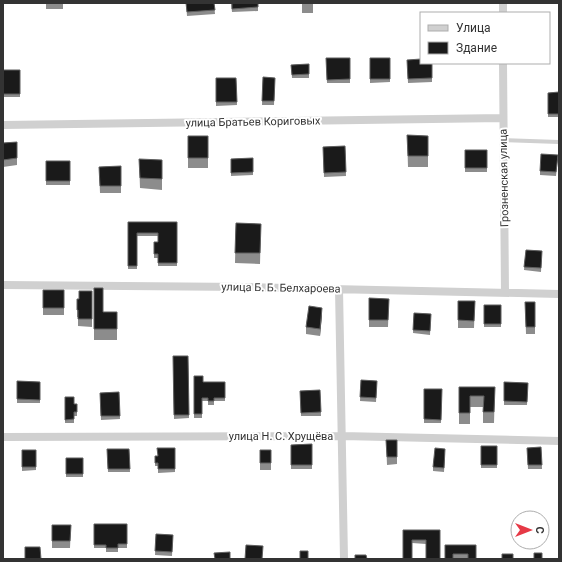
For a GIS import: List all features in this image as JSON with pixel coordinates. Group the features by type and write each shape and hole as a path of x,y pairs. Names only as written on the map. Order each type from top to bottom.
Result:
{"street":[{"name":"Грозненская улица","path":"503,64 505,293"},
{"name":"улица Братьев Кориговых","path":"3,125 503,118"},
{"name":"улица Б. Б. Белхароева","path":"3,285 339,289 559,294"},
{"path":"339,289 344,559"},
{"name":"улица Н. С. Хрущёва","path":"3,437 342,436 559,441"}],"lane":[{"path":"504,140 559,142"}],"building":[{"path":"186,3 214,3 215,10 187,12"},
{"path":"232,3 258,3 258,7 232,9"},
{"path":"326,58 350,58 350,79 327,80"},
{"path":"370,58 390,58 390,79 370,79"},
{"path":"420,59 420,64 432,64 432,78 408,79 407,60"},
{"path":"309,64 309,74 292,75 291,65"},
{"path":"3,70 20,70 20,94 3,94"},
{"path":"263,77 275,78 274,101 262,101"},
{"path":"216,78 236,78 237,102 216,102"},
{"path":"559,92 559,114 548,114 548,93"},
{"path":"407,135 428,136 428,156 408,156"},
{"path":"188,136 208,136 208,158 188,158"},
{"path":"17,142 17,158 3,160 3,143"},
{"path":"345,146 346,172 324,173 323,147"},
{"path":"465,150 487,150 487,168 465,168"},
{"path":"541,154 558,155 556,172 540,171"},
{"path":"253,158 253,172 231,173 231,159"},
{"path":"139,159 162,160 162,179 140,178"},
{"path":"46,161 70,161 70,181 46,181"},
{"path":"121,166 121,186 100,186 99,167"},
{"path":"128,222 177,222 177,263 158,263 158,254 154,254 154,242 158,242 158,233 137,233 137,266 128,266"},
{"path":"236,223 261,224 260,253 235,253"},
{"path":"526,250 542,251 541,268 524,267"},
{"path":"94,288 103,288 103,312 117,312 117,329 94,329"},
{"path":"43,290 64,290 64,308 43,308"},
{"path":"79,291 92,291 92,319 78,319 77,299 79,299"},
{"path":"369,298 389,299 388,320 369,320"},
{"path":"458,301 475,301 474,321 458,320"},
{"path":"525,302 535,302 535,327 526,327"},
{"path":"484,305 501,305 501,324 484,324"},
{"path":"309,306 322,308 320,329 306,327"},
{"path":"414,313 431,314 430,331 413,330"},
{"path":"173,356 188,356 189,415 174,415"},
{"path":"194,376 203,376 203,382 225,382 225,398 214,398 214,401 208,401 208,398 202,398 202,414 194,414"},
{"path":"361,380 377,381 376,398 360,397"},
{"path":"17,381 40,382 40,400 17,399"},
{"path":"504,382 528,383 527,402 504,401"},
{"path":"459,387 495,387 494,412 483,412 484,396 470,396 470,413 459,413"},
{"path":"424,389 442,389 441,420 424,419"},
{"path":"320,390 321,412 301,413 300,391"},
{"path":"119,392 120,416 101,416 100,393"},
{"path":"65,397 74,397 74,404 77,404 77,412 74,412 74,419 65,420"},
{"path":"386,440 397,440 397,457 387,457"},
{"path":"312,444 312,465 291,465 291,445"},
{"path":"481,446 497,446 497,465 481,465"},
{"path":"541,447 542,465 528,465 527,448"},
{"path":"157,448 175,448 175,469 158,469 158,463 155,463 155,456 158,456"},
{"path":"435,448 445,449 444,468 433,467"},
{"path":"107,449 129,449 130,469 108,469"},
{"path":"22,450 36,450 36,467 22,467"},
{"path":"260,450 271,450 271,463 260,463"},
{"path":"66,458 83,458 83,474 66,474"},
{"path":"94,524 127,524 127,544 118,544 118,548 106,548 106,545 94,545"},
{"path":"52,525 71,525 70,541 52,541"},
{"path":"403,530 440,530 440,559 426,559 426,540 412,540 412,559 403,559"},
{"path":"156,534 173,535 172,552 155,551"},
{"path":"246,545 263,546 262,559 245,559"},
{"path":"445,545 476,545 476,559 468,559 468,554 453,554 453,559 445,559"},
{"path":"25,547 40,547 41,559 25,559"},
{"path":"300,551 308,551 308,559 300,559"},
{"path":"230,552 230,559 215,559 214,553"},
{"path":"534,553 542,553 542,559 534,559"},
{"path":"502,554 513,554 513,559 502,559"},
{"path":"355,555 366,555 367,559 355,559"}]}
